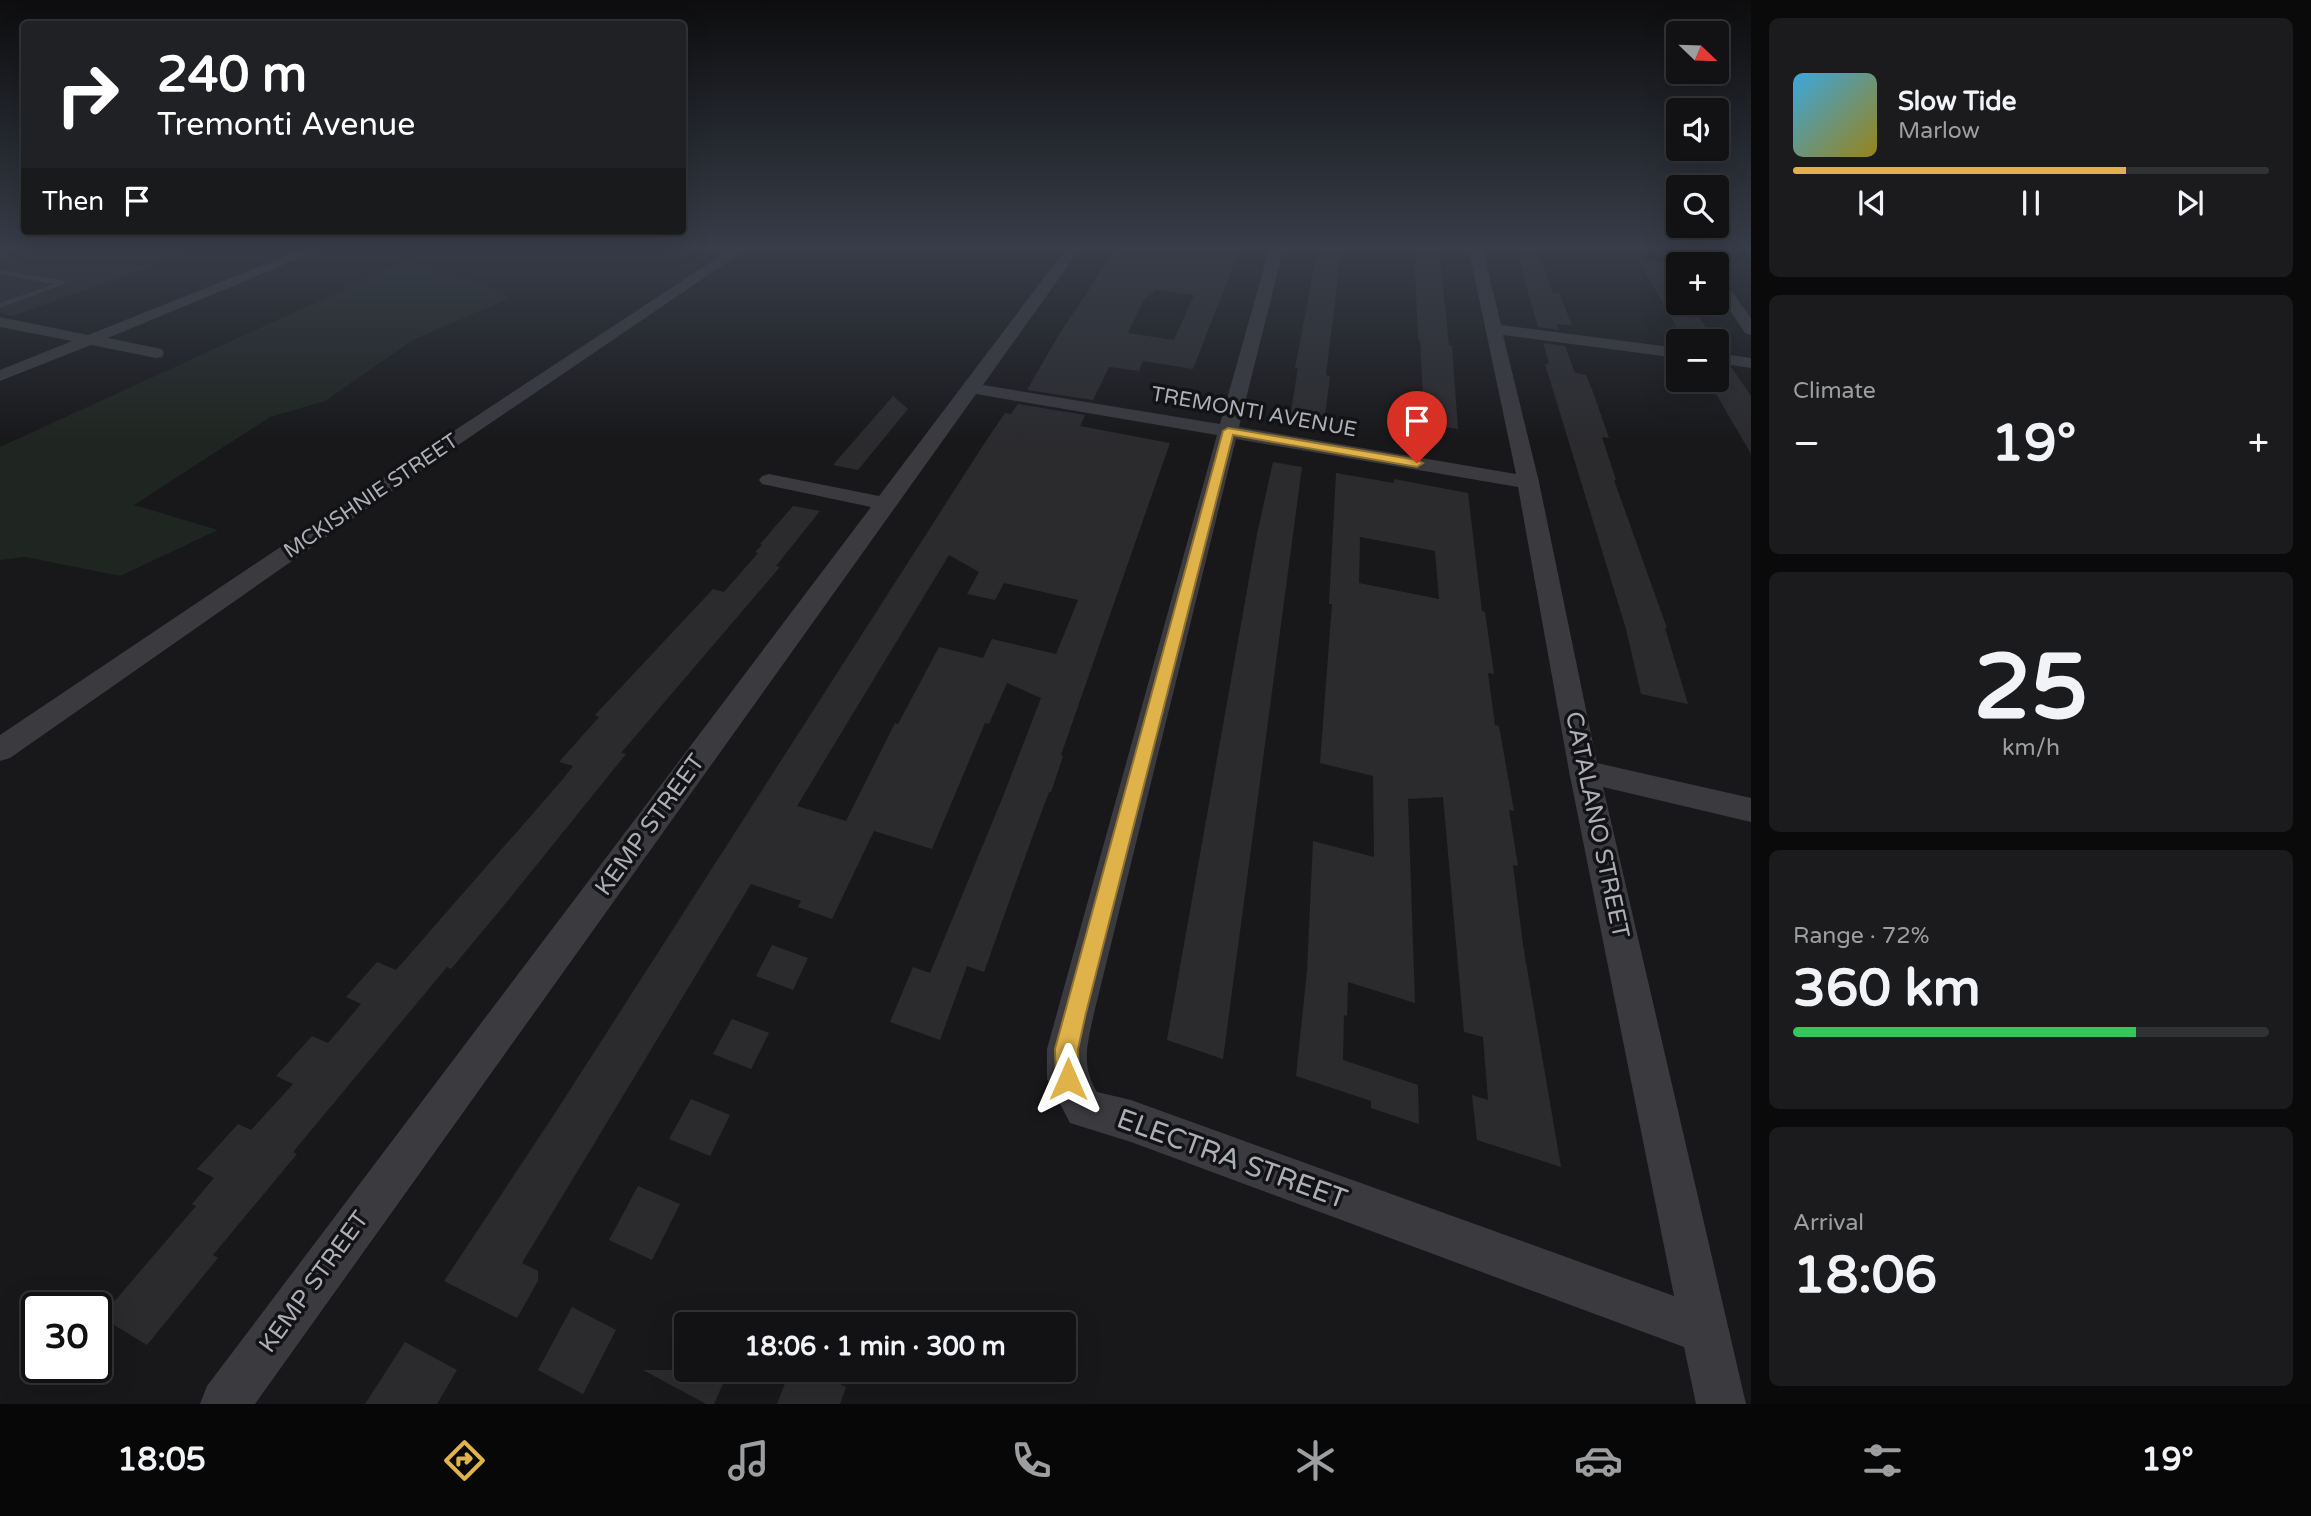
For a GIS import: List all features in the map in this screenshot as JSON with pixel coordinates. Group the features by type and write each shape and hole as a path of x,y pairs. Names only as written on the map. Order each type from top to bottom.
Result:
{"street":[{"path":"0,376 161,312"},
{"name":"MCKISHNIE STREET","path":"0,750 646,312"},
{"name":"KEMP STREET","path":"225,1404 1027,312"},
{"name":"ELECTRA STREET","path":"1260,312 1066,1049 1068,1079 1084,1109 1131,1121 1706,1331"},
{"name":"CATALANO STREET","path":"1490,312 1528,482 1584,771 1721,1404"},
{"path":"1738,312 1751,330"},
{"path":"0,322 156,353"},
{"path":"1494,329 1666,351"},
{"path":"1729,360 1751,363"},
{"name":"TREMONTI AVENUE","path":"971,388 1528,482"},
{"path":"769,480 886,503"},
{"path":"1584,771 1751,810"}],"shaded area":[{"path":"0,312 25,312 13,316"},
{"path":"296,312 479,312 413,340 325,401 270,417 134,505 218,530 120,576 25,557 0,560 0,447"}],"building":[{"path":"1074,312 1138,312 1128,333 1174,340 1187,312 1215,312 1193,369 1143,361 1139,371 1109,367 1093,400 1027,390"},
{"path":"1306,312 1334,312 1326,375 1330,376 1324,423 1290,417 1298,368 1295,368"},
{"path":"1417,312 1446,312 1449,345 1452,346 1458,429 1422,423 1423,394"},
{"path":"1534,312 1567,312 1572,325 1556,324 1559,330 1538,327"},
{"path":"1670,315 1698,315 1707,329 1678,329"},
{"path":"1543,343 1565,346 1575,373 1586,375 1593,392 1609,438 1602,437 1614,480 1667,628 1688,704 1641,694 1626,629 1545,364 1549,364"},
{"path":"1729,368 1732,368 1751,396 1751,454 1715,392 1729,392"},
{"path":"893,396 908,409 858,470 833,465"},
{"path":"1018,404 1085,415 1080,426 1170,443 1061,755 1063,756 1051,792 984,972 967,966 940,1040 890,1022 913,967 930,973 1041,698 1007,683 989,724 985,723 932,849 874,831 832,919 798,907 801,901 751,884 522,1263 538,1271 538,1281 517,1318 444,1281 559,1107 982,447 1005,413 1011,414","holes":["949,555 979,572 967,594 995,600 1004,583 1078,600 1056,654 992,639 983,658 939,647 898,724 895,723 846,821 797,806"]},
{"path":"1273,462 1302,467 1223,1059 1167,1040 1257,534"},
{"path":"1336,473 1394,483 1394,479 1468,493 1482,611 1485,612 1494,674 1488,673 1495,725 1499,726 1514,811 1509,810 1518,866 1513,865 1523,945 1561,1167 1477,1140 1472,1095 1488,1100 1483,1037 1464,1032 1443,797 1408,799 1415,1003 1348,982 1347,1016 1344,1015 1343,1060 1418,1085 1419,1124 1371,1108 1371,1101 1296,1076 1307,971 1313,841 1374,857 1373,776 1320,763 1332,604 1329,604","holes":["1360,537 1435,551 1439,599 1359,583"]},
{"path":"793,506 820,511 776,566 780,567 621,753 626,754 506,903 451,969 447,967 293,1152 297,1154 213,1255 218,1258 147,1345 112,1324 112,1304 196,1206 192,1204 214,1178 197,1169 238,1124 251,1130 293,1084 276,1076 312,1036 328,1043 361,1004 346,997 377,962 396,970 563,779 573,766 559,762 599,717 595,715 713,589 724,592 758,553 755,552 762,545 760,544"},
{"path":"772,945 808,958 793,990 756,976"},
{"path":"732,1019 769,1033 751,1069 713,1054"},
{"path":"691,1099 730,1115 710,1156 669,1139"},
{"path":"638,1186 680,1204 652,1260 609,1240"},
{"path":"572,1307 616,1330 583,1394 538,1370"},
{"path":"405,1342 457,1370 437,1404 365,1404"},
{"path":"643,1370 674,1370 674,1382 724,1382 714,1404 706,1404"},
{"path":"785,1382 836,1382 846,1387 840,1404 777,1404"}],"route":[{"path":"1068,1079 1066,1049 1228,431 1417,463"}]}
